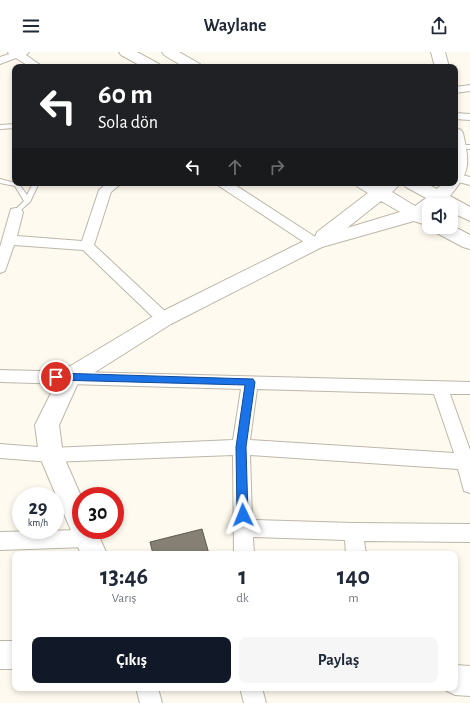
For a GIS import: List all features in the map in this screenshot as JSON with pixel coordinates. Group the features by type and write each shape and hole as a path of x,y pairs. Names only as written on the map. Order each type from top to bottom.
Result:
{"street":[{"path":"126,52 148,64"},
{"path":"169,52 190,64"},
{"path":"438,52 441,64"},
{"path":"0,61 18,53 34,64"},
{"path":"458,90 470,88"},
{"path":"458,116 470,117"},
{"path":"459,142 462,157 459,181"},
{"path":"87,246 105,190 111,186"},
{"path":"228,186 315,243"},
{"path":"315,243 378,186 422,217"},
{"path":"417,186 438,198"},
{"path":"449,198 456,186"},
{"path":"458,209 470,215"},
{"path":"0,268 16,212"},
{"path":"72,504 51,455 47,425 70,377 164,319 315,243 422,217"},
{"path":"452,234 470,244"},
{"path":"9,240 87,246 164,319"},
{"path":"0,376 470,388"},
{"path":"244,551 241,447 250,382"},
{"path":"440,387 468,462 470,485"},
{"path":"0,451 51,455 241,447 468,462"},
{"path":"243,528 354,532 470,533"},
{"path":"354,532 356,551"},
{"path":"0,541 72,538"},
{"path":"0,655 12,655"},
{"path":"458,680 470,681"},
{"path":"148,691 151,703"},
{"path":"252,691 255,703"}],"lane":[{"path":"0,127 12,126"},
{"path":"0,181 12,184"},
{"path":"18,186 28,201"},
{"path":"16,212 28,201 35,186"}],"building":[{"path":"202,529 208,551 152,551 150,542"}],"route":[{"path":"56,377 250,382 241,447 243,515"}]}
